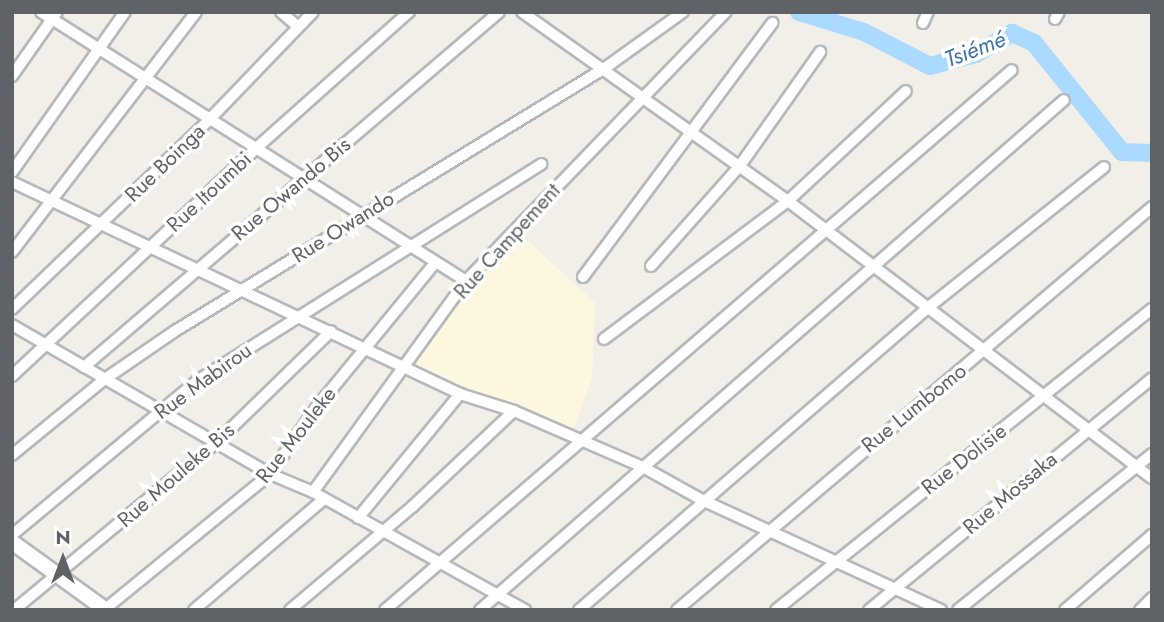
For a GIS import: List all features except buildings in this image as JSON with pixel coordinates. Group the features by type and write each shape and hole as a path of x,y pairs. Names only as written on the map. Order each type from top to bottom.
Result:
{"street":[{"path":"41,12 54,16 144,81 408,245 434,264 466,281"},
{"path":"12,172 125,12"},
{"path":"12,252 197,12"},
{"path":"281,12 298,27"},
{"name":"Rue Boinga","path":"12,309 208,121 313,12"},
{"name":"Rue Itoumbi","path":"12,376 49,345 254,150 409,12"},
{"name":"Rue Owando Bis","path":"84,367 499,12"},
{"path":"522,12 605,68 641,97 788,201 875,266 925,310 1089,427 1152,478"},
{"name":"Rue Owando","path":"12,455 105,379 240,289 605,68 684,12"},
{"name":"Rue Campement","path":"313,492 466,281 726,12"},
{"path":"12,76 54,16"},
{"path":"583,276 772,23"},
{"path":"651,266 739,167 820,52"},
{"path":"385,610 1012,70"},
{"path":"604,340 788,201 906,91"},
{"path":"480,610 1064,100"},
{"name":"Rue Mabirou","path":"12,535 160,409 408,245 541,164"},
{"path":"579,610 702,499 925,310 1104,167"},
{"path":"12,181 198,267 460,394 514,411 643,467 702,499 941,610"},
{"name":"Rue Lumbomo","path":"677,610 767,530 1152,207"},
{"name":"Rue Mouleke","path":"105,609 270,474 364,349 434,264"},
{"name":"Rue Dolisie","path":"776,610 1152,310"},
{"path":"12,325 270,474 313,492 323,500 526,610"},
{"name":"Rue Mouleke Bis","path":"14,610 217,442 331,331"},
{"name":"Rue Mossaka","path":"869,610 1152,378"},
{"path":"358,518 460,394"},
{"path":"290,610 384,531 514,411"},
{"path":"958,610 1152,454"},
{"path":"194,610 323,500"},
{"path":"1065,610 1152,535"},
{"path":"12,542 105,609"},
{"path":"1140,610 1152,598"}],"shaded area":[{"path":"516,230 595,303 592,378 572,433 412,367 469,284"}],"waterway":[{"name":"Tsiémé","path":"799,12 864,32 930,66 976,54 1012,33 1034,43 1122,152 1152,153"}]}
